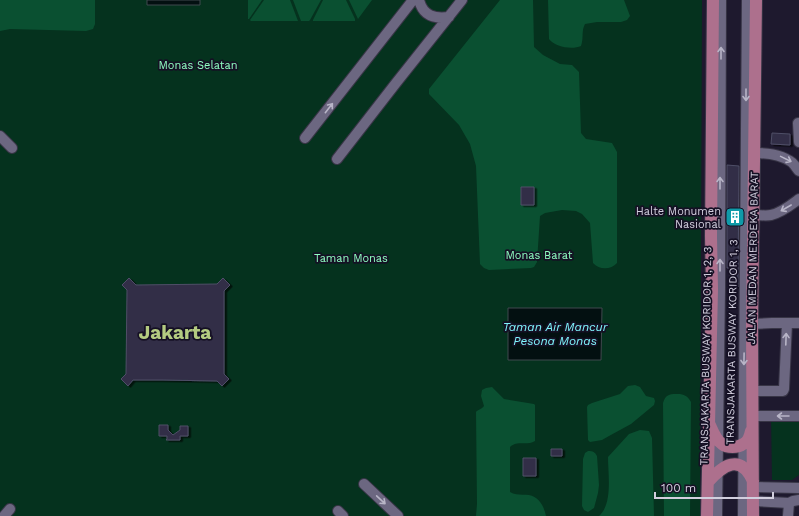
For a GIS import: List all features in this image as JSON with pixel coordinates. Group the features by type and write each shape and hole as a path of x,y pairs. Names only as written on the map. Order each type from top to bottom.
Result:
{"main road":[{"path":"708,516 712,289 711,228 713,0"},
{"name":"JALAN MEDAN MERDEKA BARAT","path":"753,516 752,324 756,0"},
{"path":"710,425 721,444 734,447 743,445 750,436 753,421"},
{"path":"708,482 724,467 735,464 743,467 749,473 753,484"}],"street":[{"path":"305,138 413,0"},
{"path":"419,0 422,8 429,15 436,18 449,17"},
{"path":"337,159 462,0"},
{"name":"TRANSJAKARTA BUSWAY KORIDOR 1, 2, 3","path":"717,516 720,289 721,0"},
{"name":"TRANSJAKARTA BUSWAY KORIDOR 1, 3","path":"743,516 747,0"},
{"path":"798,123 799,142"},
{"path":"0,136 12,148"},
{"path":"754,153 777,155 791,162 799,171"},
{"path":"754,215 772,215 782,211 799,199"},
{"path":"753,391 783,391 784,389 787,323"},
{"path":"752,324 799,323"},
{"path":"753,421 799,416"},
{"path":"364,484 398,516"},
{"path":"753,484 799,488"},
{"path":"753,501 794,501 788,516"}],"green space":[{"name":"Taman Monas","path":"0,0 702,0 700,516 0,516"},
{"path":"0,0 95,0 95,24 93,29 86,31 10,29 0,31"},
{"path":"248,0 262,0 249,19 248,19"},
{"path":"264,0 290,0 298,21 251,21 250,20"},
{"path":"293,0 321,0 310,20 301,21"},
{"path":"323,0 346,0 355,21 313,21"},
{"path":"349,0 372,0 358,19"},
{"path":"500,0 533,0 534,47 543,55 560,64 572,65 579,72 581,133 586,139 612,143 617,152 617,263 612,267 602,268 593,263 590,223 582,214 576,211 562,210 545,213 540,216 537,262 534,267 489,270 480,264 476,166 470,144 459,125 429,94 429,89"},
{"path":"548,0 624,0 630,16 627,20 621,22 597,22 585,24 581,46 573,48 564,47 555,44 549,39"},
{"path":"635,385 640,387 646,396 654,398 654,405 631,424 602,440 590,442 588,440 588,405 620,394 628,386"},
{"path":"492,387 504,399 535,405 535,441 516,444 510,447 510,492 529,495 536,498 542,505 546,516 476,516 476,412 484,406 481,396 482,390"},
{"path":"671,394 687,396 691,402 690,516 664,516 663,403 667,396"},
{"path":"771,414 799,419 799,475 792,480 772,480"},
{"path":"640,430 649,431 652,438 654,516 599,516 603,511 608,497 608,457 629,434"},
{"path":"588,451 594,452 597,456 599,485 594,508 588,512 584,510 582,506 583,459 585,453"}],"water":[{"path":"147,0 200,0 200,5 147,5"},
{"name":"Taman Air Mancur Pesona Monas","path":"508,308 602,308 601,360 508,360"}],"building":[{"path":"772,133 790,134 790,145 771,144"},
{"name":"Halte Monumen Nasional","path":"727,165 739,166 738,287 730,287 730,268 727,268"},
{"path":"521,187 534,187 534,205 521,205"},
{"path":"129,278 136,285 217,284 223,278 230,285 224,291 224,374 229,379 222,386 217,381 133,380 128,386 121,379 126,374 127,290 122,285"},
{"path":"159,425 168,425 168,430 173,435 180,430 180,426 188,426 188,436 180,436 180,440 166,440 167,436 159,436"},
{"path":"551,449 562,449 562,456 551,456"},
{"path":"523,458 536,458 536,476 523,476"}],"place":[{"name":"Halte Monumen Nasional","path":"735,217"}],"district":[{"name":"Jakarta","path":"175,332"}],"park label":[{"name":"Monas Selatan","path":"198,65"},
{"name":"Monas Barat","path":"539,255"}]}
